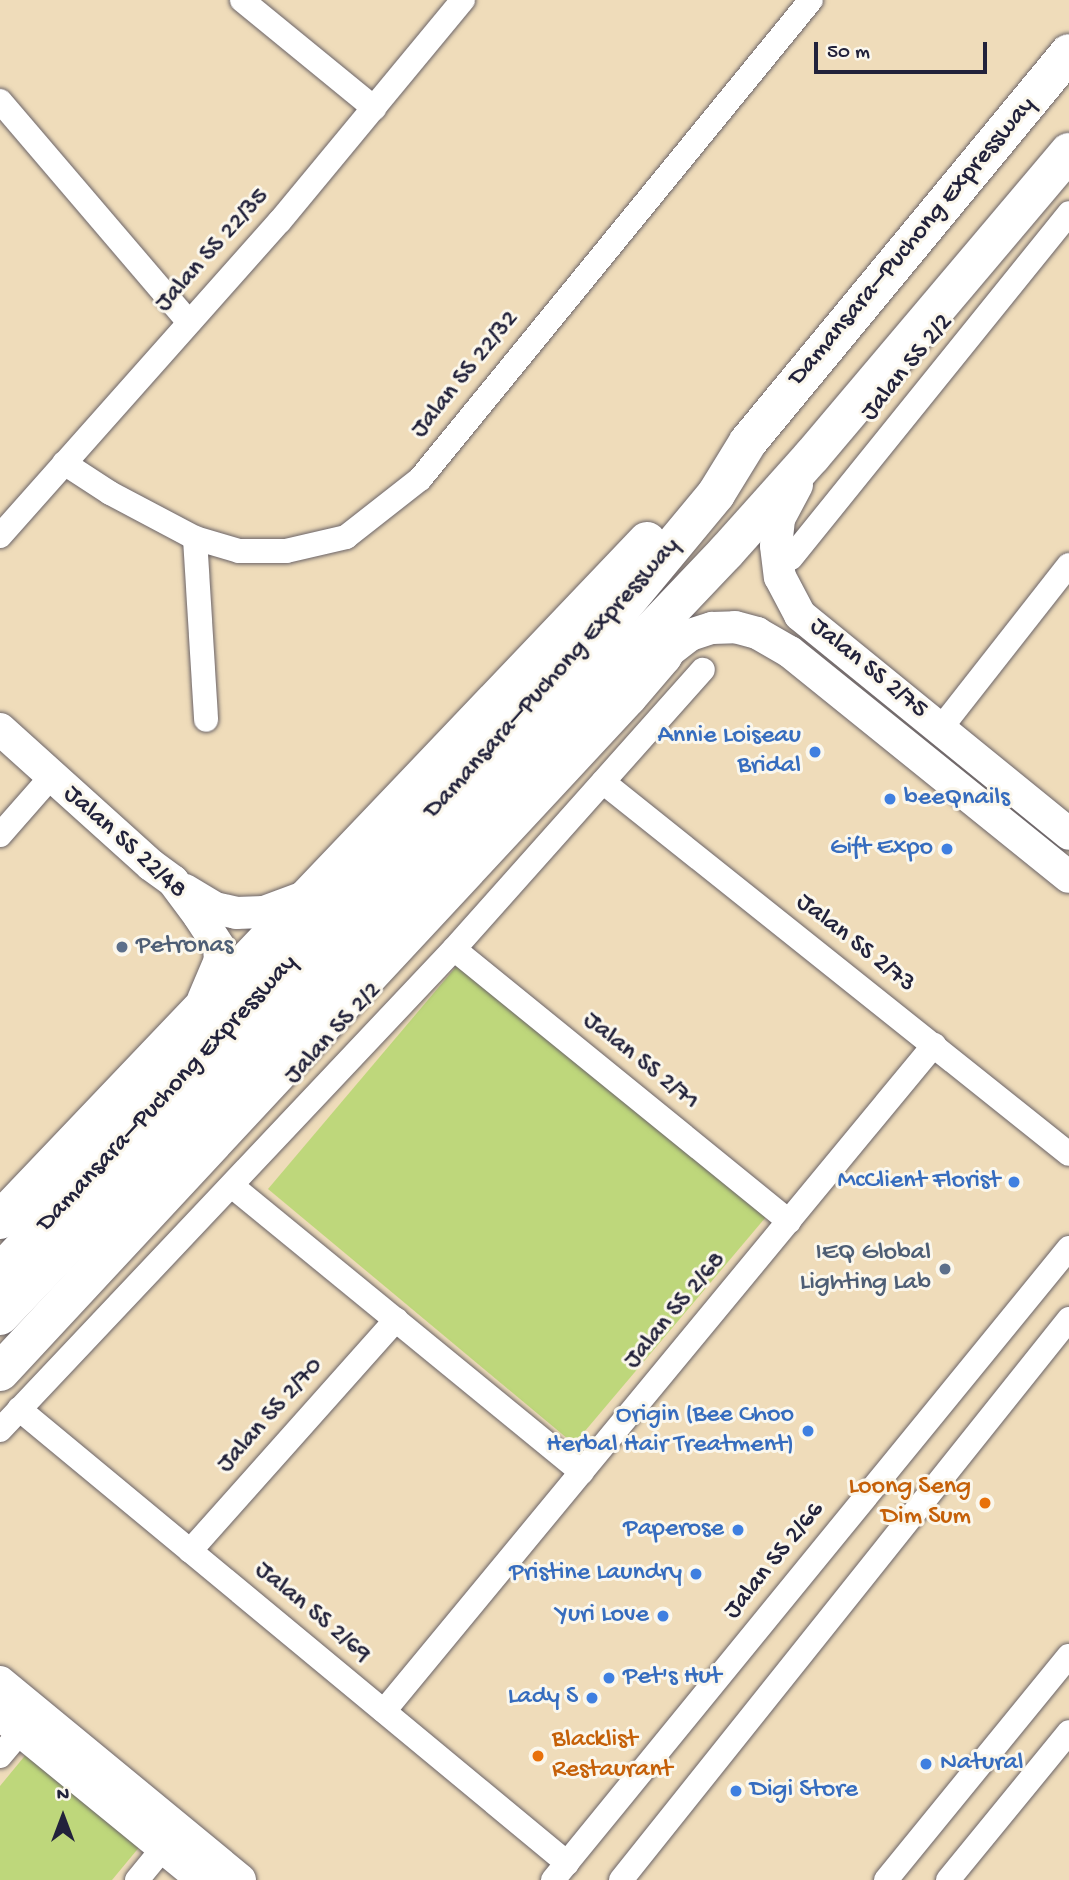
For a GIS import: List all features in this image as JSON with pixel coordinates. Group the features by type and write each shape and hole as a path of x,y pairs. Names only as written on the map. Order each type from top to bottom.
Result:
{"highway":[{"name":"Damansara–Puchong Expressway","path":"0,1316 565,698 716,495 748,442 1069,53"},
{"name":"Damansara–Puchong Expressway","path":"0,1273 565,698 727,551 812,456 1069,152"},
{"path":"0,1220 678,506 748,442"},
{"path":"0,1372 204,1156 663,656 727,551"}],"street":[{"path":"242,0 374,108"},
{"name":"Jalan SS 22/35","path":"5,517 64,463 280,221 463,0"},
{"name":"Jalan SS 22/32","path":"64,463 110,493 195,538 239,551 286,551 346,537 420,479 811,0"},
{"path":"0,101 189,322"},
{"name":"Jalan SS 2/2","path":"791,558 1069,213"},
{"name":"Jalan SS 2/75","path":"812,456 779,519 776,546 780,577 800,615 1069,834"},
{"path":"195,538 206,720"},
{"path":"941,728 1069,565"},
{"name":"Jalan SS 2/75","path":"663,656 690,635 712,628 735,627 757,632 789,652 1069,877"},
{"name":"Jalan SS 2/2","path":"0,1430 454,949 703,670"},
{"name":"Jalan SS 22/48","path":"0,729 51,777 173,881 219,947 216,974 197,1011"},
{"path":"0,835 51,777"},
{"name":"Jalan SS 2/73","path":"603,782 1069,1154"},
{"path":"173,881 215,908 236,913 264,912 311,894"},
{"name":"Jalan SS 2/71","path":"454,949 789,1221"},
{"name":"Jalan SS 2/68","path":"384,1711 934,1045"},
{"path":"232,1186 582,1472"},
{"name":"Jalan SS 2/66","path":"560,1871 1067,1254"},
{"name":"Jalan SS 2/70","path":"190,1551 396,1320"},
{"path":"621,1880 1065,1329"},
{"name":"Jalan SS 2/69","path":"19,1409 384,1711 560,1871"},
{"path":"886,1880 1069,1656"},
{"path":"0,1682 171,1838 203,1880"},
{"path":"0,1756 10,1722 171,1838 240,1880"},
{"path":"948,1880 1069,1732"},
{"path":"137,1880 171,1838"}],"green space":[{"path":"460,962 766,1217 574,1444 268,1189"},
{"path":"28,1752 141,1845 112,1880 0,1880 0,1786"}],"place":[{"name":"Annie Loiseau Bridal","path":"815,752"},
{"name":"beeQnails","path":"890,799"},
{"name":"Gift Expo","path":"947,849"},
{"name":"Petronas","path":"122,947"},
{"name":"McClient Florist","path":"1014,1182"},
{"name":"IEQ Global Lighting Lab","path":"945,1269"},
{"name":"Origin (Bee Choo Herbal Hair Treatment)","path":"808,1431"},
{"name":"Loong Seng Dim Sum","path":"985,1503"},
{"name":"Paperose","path":"738,1530"},
{"name":"Pristine Laundry","path":"696,1574"},
{"name":"Yuri Love","path":"663,1616"},
{"name":"Pet's Hut","path":"609,1678"},
{"name":"Lady S","path":"592,1698"},
{"name":"Blacklist Restaurant","path":"538,1756"},
{"name":"Natural","path":"926,1764"},
{"name":"Digi Store","path":"736,1791"}]}
